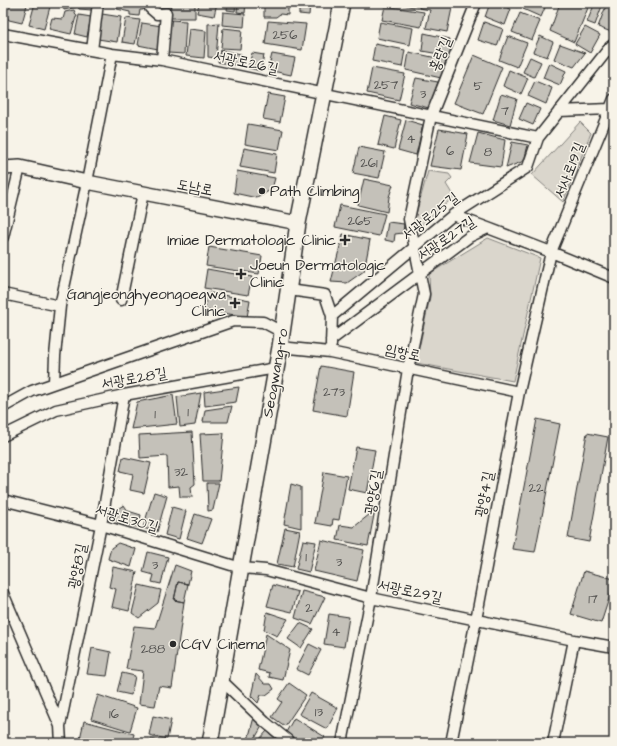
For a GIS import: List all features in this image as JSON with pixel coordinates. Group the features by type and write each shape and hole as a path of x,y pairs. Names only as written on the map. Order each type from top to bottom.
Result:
{"main road":[{"name":"Seogwang-ro","path":"210,743 281,340 298,223 342,3"}],"street":[{"path":"92,50 98,3"},
{"path":"150,3 150,8 157,14 166,13 162,60"},
{"name":"홍랑길","path":"415,247 409,219 431,116 476,3"},
{"name":"서광로26길","path":"3,34 112,54 162,60 324,94"},
{"name":"서광로25길","path":"332,316 453,215 528,167 538,138 610,47 614,44"},
{"path":"54,383 60,306 87,182 112,54"},
{"path":"324,94 538,138"},
{"name":"서사로19길","path":"552,252 614,99"},
{"path":"559,111 610,109"},
{"name":"도남로","path":"3,168 20,168 298,223"},
{"path":"3,237 20,168"},
{"path":"121,300 143,193"},
{"path":"453,215 488,228"},
{"name":"서광로27길","path":"331,340 469,237 488,228 552,252 614,278"},
{"name":"광양6길","path":"342,743 371,598 408,369 424,294 415,247"},
{"name":"광양4길","path":"451,743 519,392 552,252"},
{"path":"288,290 325,295 332,316 330,352"},
{"path":"3,294 60,306"},
{"path":"3,407 32,391 233,321 263,322 281,340"},
{"name":"임항로","path":"281,340 330,352 519,392"},
{"name":"서광로28길","path":"3,436 56,410 124,395 276,368"},
{"name":"광양8길","path":"61,743 60,726 101,525 124,395"},
{"name":"서광로30길","path":"3,500 101,525 241,568"},
{"name":"서광로29길","path":"241,568 266,570 371,598 574,640 614,646"},
{"path":"3,593 60,726"},
{"path":"553,743 574,640"},
{"path":"221,680 265,722 291,743"}],"shaded area":[{"path":"580,122 591,133 563,202 532,175"},
{"path":"428,171 449,174 452,178 446,184 454,197 419,227 415,218"},
{"path":"488,238 540,258 513,381 416,363 430,297 429,274"}],"building":[{"path":"9,3 21,3 27,5 22,23 9,20 6,16"},
{"path":"35,3 51,3 44,29 29,25"},
{"path":"62,3 75,3 76,7 64,10"},
{"path":"77,3 92,3 92,10 79,9"},
{"path":"118,3 144,3 143,10 140,10 139,16 130,15 130,12 117,9"},
{"path":"171,3 195,3 195,18 170,18"},
{"path":"199,3 217,3 214,16 197,13"},
{"path":"222,3 227,3 226,7 222,6"},
{"path":"228,3 236,3 235,11 227,10"},
{"path":"238,3 246,3 245,13 237,12"},
{"path":"264,3 288,3 288,15 280,14 276,17 264,17"},
{"path":"299,3 310,3 309,15 299,14"},
{"path":"391,3 415,3 414,7"},
{"path":"420,3 453,3 447,32 426,28 430,10 419,8"},
{"path":"490,3 511,9 505,25 485,17"},
{"path":"507,3 518,3 517,7"},
{"path":"526,3 547,3 541,17 523,9"},
{"path":"560,3 590,3 574,42 550,31"},
{"path":"595,3 603,3 595,25 587,22"},
{"path":"607,3 614,6 614,33 598,27"},
{"path":"385,6 424,12 421,27 382,20"},
{"path":"74,10 77,17 71,34 49,29 52,18 63,19 65,12"},
{"path":"223,12 245,14 244,27 222,25"},
{"path":"520,13 540,21 532,40 512,32"},
{"path":"102,14 121,17 117,42 98,39"},
{"path":"79,15 91,17 87,37 75,34"},
{"path":"126,18 140,20 135,44 122,42"},
{"path":"170,20 186,21 184,54 168,53"},
{"path":"268,21 306,24 302,50 265,44"},
{"path":"380,22 413,28 410,45 377,38"},
{"path":"484,22 503,29 497,46 478,40"},
{"path":"142,23 162,26 158,49 138,45"},
{"path":"219,23 216,58 208,57 208,24"},
{"path":"585,27 600,35 590,53 575,44"},
{"path":"223,28 242,30 240,49 221,48"},
{"path":"189,29 206,31 204,58 186,56"},
{"path":"424,33 450,39 449,44 455,44 451,56 422,51"},
{"path":"508,36 527,43 517,67 499,60"},
{"path":"540,36 553,42 547,57 533,52"},
{"path":"375,44 405,50 402,67 372,61"},
{"path":"560,44 585,53 574,67 554,59"},
{"path":"221,50 241,54 239,66 218,62"},
{"path":"409,52 446,60 441,78 406,70"},
{"path":"252,53 264,55 261,71 248,68"},
{"path":"272,54 295,58 291,75 268,70"},
{"path":"474,55 502,67 483,114 454,103"},
{"path":"530,57 541,62 534,77 523,72"},
{"path":"549,63 566,71 560,85 543,78"},
{"path":"372,68 405,74 399,100 367,93"},
{"path":"509,70 528,78 521,94 503,86"},
{"path":"416,78 438,82 429,108 409,103"},
{"path":"535,81 552,88 546,104 528,96"},
{"path":"268,94 285,97 280,122 263,119"},
{"path":"501,94 517,99 510,125 493,120"},
{"path":"526,103 540,109 533,125 519,119"},
{"path":"385,116 401,120 394,149 378,145"},
{"path":"406,120 423,125 416,155 398,150"},
{"path":"248,124 283,130 279,150 245,144"},
{"path":"439,129 468,134 461,170 430,166"},
{"path":"478,133 505,140 501,167 470,163"},
{"path":"512,142 528,145 524,161 506,168"},
{"path":"359,147 385,152 379,178 353,173"},
{"path":"244,148 277,154 274,173 240,167"},
{"path":"237,171 275,178 272,189 257,198 234,193"},
{"path":"364,179 393,185 389,197 387,212 358,205"},
{"path":"340,205 385,214 379,236 335,227"},
{"path":"388,222 404,224 403,233 395,234 394,242 385,240"},
{"path":"343,234 370,240 364,271 347,283 331,282"},
{"path":"209,247 262,256 259,274 206,266"},
{"path":"207,269 252,277 248,295 204,288"},
{"path":"206,292 250,300 247,317 205,310"},
{"path":"321,366 354,372 347,416 313,410"},
{"path":"239,387 236,402 205,406 204,392"},
{"path":"201,393 195,425 180,427 177,397"},
{"path":"173,395 177,424 131,429 137,402"},
{"path":"232,406 228,422 203,422 205,410"},
{"path":"537,419 560,424 535,552 512,549"},
{"path":"192,432 195,484 191,487 192,497 180,497 179,486 168,487 167,456 140,458 139,435"},
{"path":"224,433 219,481 203,481 200,434"},
{"path":"587,433 608,437 589,542 568,538"},
{"path":"356,447 375,450 367,493 348,489"},
{"path":"123,457 151,463 144,493 130,490 133,474 120,471"},
{"path":"324,472 347,476 339,520 333,519 332,526 315,523"},
{"path":"207,483 219,483 213,510 208,511"},
{"path":"291,484 301,487 301,528 284,524"},
{"path":"154,492 167,496 157,532 143,528"},
{"path":"124,505 128,511 141,515 138,527 118,523 111,513"},
{"path":"172,507 186,511 179,539 165,535"},
{"path":"375,510 368,546 337,540 340,525 354,527"},
{"path":"195,514 211,519 202,543 187,538"},
{"path":"285,528 300,531 293,567 277,564"},
{"path":"303,540 316,542 309,572 296,569"},
{"path":"321,540 364,550 357,581 314,571"},
{"path":"118,543 136,549 131,567 108,559 111,548"},
{"path":"148,552 168,557 161,584 152,582 154,575 143,572"},
{"path":"175,565 191,571 188,584 178,582 174,600 184,602 172,688 159,686 155,706 139,704 143,671 126,669 134,626 155,628"},
{"path":"113,567 137,572 129,611 112,607 116,589 109,587"},
{"path":"584,571 614,579 601,623 571,614"},
{"path":"178,582 188,584 184,602 174,600"},
{"path":"139,585 161,590 158,603 139,618 132,613"},
{"path":"273,585 298,592 292,612 267,606"},
{"path":"302,591 325,597 312,624 295,618"},
{"path":"267,612 288,619 277,636 264,630"},
{"path":"329,614 349,617 344,647 324,644"},
{"path":"300,623 313,629 301,648 288,639"},
{"path":"266,634 290,650 283,680 269,677 270,673 258,670"},
{"path":"309,644 321,650 308,675 296,669"},
{"path":"92,648 111,652 107,676 87,674"},
{"path":"122,673 135,676 131,695 117,692"},
{"path":"256,674 265,684 271,684 274,689 266,695 261,695 258,703 251,696"},
{"path":"289,683 306,695 285,726 272,717 282,702 278,699"},
{"path":"311,693 338,708 327,729 299,714"},
{"path":"98,695 137,708 130,731 91,719"},
{"path":"153,716 171,720 167,739 149,735"},
{"path":"254,717 262,726 253,742 248,740"},
{"path":"294,718 325,737 320,743 300,743 285,734"},
{"path":"84,721 134,734 132,743 79,743"},
{"path":"267,731 279,742 262,743 259,740"},
{"path":"151,739 167,742 167,743 150,743"}],"place":[{"name":"Path Climbing","path":"262,191"},
{"name":"Imiae Dermatologic Clinic","path":"345,240"},
{"name":"Joeun Dermatologic Clinic","path":"241,274"},
{"name":"Gangjeonghyeongoegwa Clinic","path":"235,303"},
{"name":"CGV Cinema","path":"173,644"}]}
